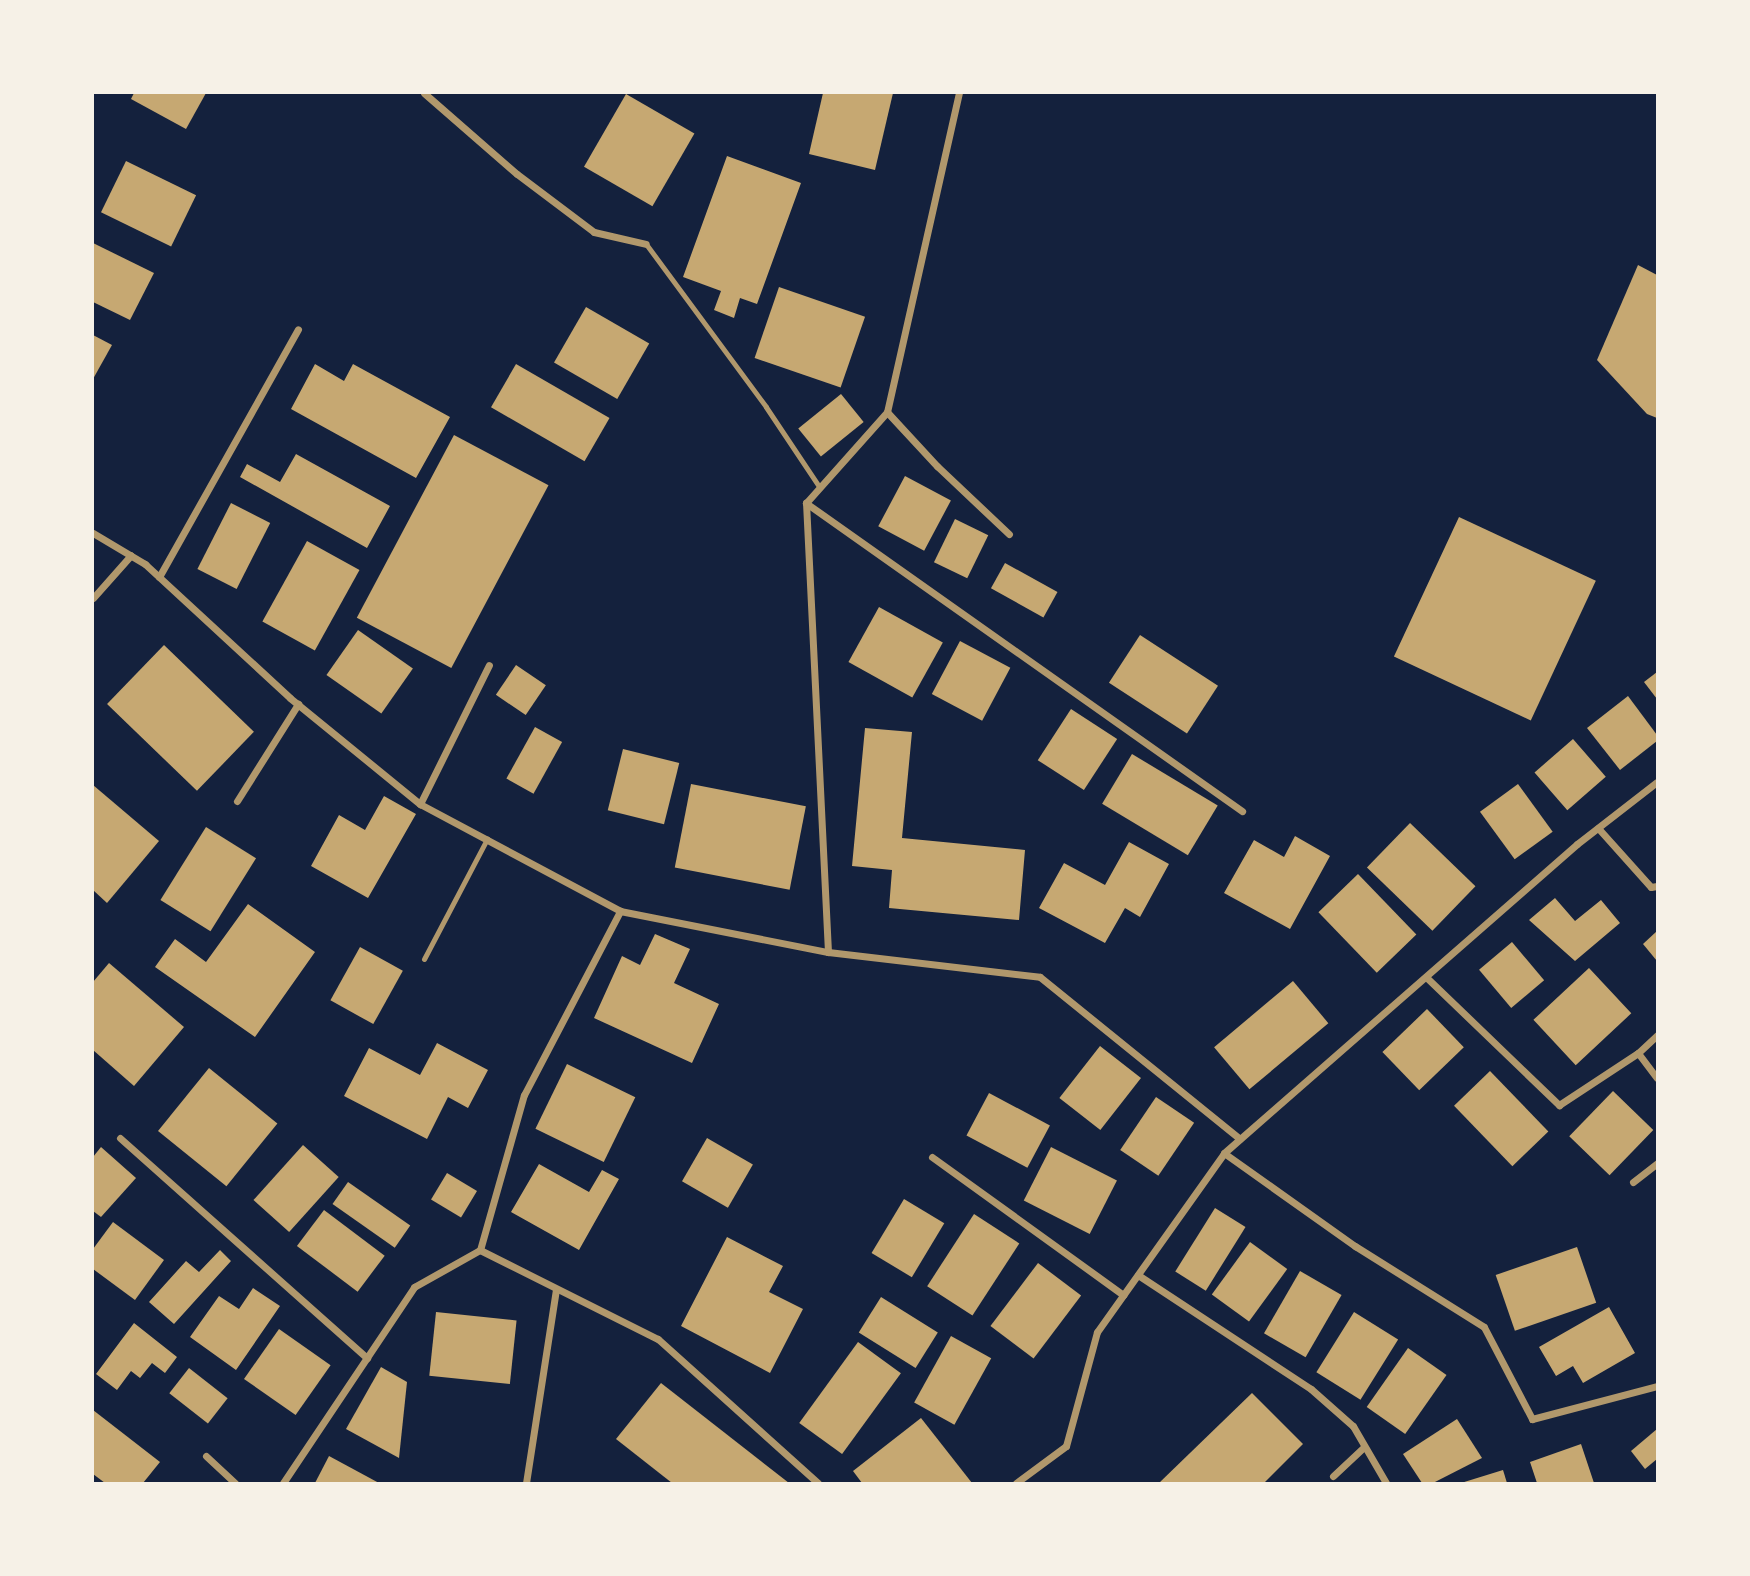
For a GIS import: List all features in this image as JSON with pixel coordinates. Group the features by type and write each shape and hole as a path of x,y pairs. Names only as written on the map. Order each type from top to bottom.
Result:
{"street":[{"path":"424,93 517,174 594,232 646,244"},
{"path":"828,952 806,503 887,412 959,93"},
{"path":"159,577 298,329"},
{"path":"887,412 937,466 1009,534"},
{"path":"806,503 1242,811"},
{"path":"93,533 131,555 159,577 298,704 420,804 620,911 828,952 1041,977 1240,1139"},
{"path":"93,598 131,555"},
{"path":"420,804 489,664"},
{"path":"237,802 298,704"},
{"path":"1016,1483 1066,1446 1097,1332 1224,1153 1598,828 1657,782"},
{"path":"1598,828 1651,887 1657,886"},
{"path":"283,1483 414,1287 480,1250 524,1095 620,911"},
{"path":"1426,976 1559,1105 1638,1053 1657,1035"},
{"path":"1638,1053 1657,1078"},
{"path":"120,1138 367,1358"},
{"path":"1224,1153 1356,1246 1483,1327 1532,1419 1657,1386"},
{"path":"932,1157 1123,1295"},
{"path":"1633,1182 1657,1163"},
{"path":"480,1250 657,1339 818,1483"},
{"path":"1138,1275 1311,1389 1353,1426 1386,1483"},
{"path":"526,1483 555,1290"},
{"path":"1333,1476 1364,1447"},
{"path":"206,1456 235,1483"}],"lane":[{"path":"646,244 766,407 820,488"},
{"path":"424,959 487,839"}],"building":[{"path":"134,93 206,93 186,129 131,99"},
{"path":"823,93 893,93 875,170 809,154"},
{"path":"626,94 694,134 652,206 584,167"},
{"path":"727,156 801,183 757,304 740,298 734,318 714,310 721,291 683,277"},
{"path":"126,161 196,195 171,246 101,212"},
{"path":"93,243 154,273 130,320 93,302"},
{"path":"1638,265 1657,275 1657,418 1647,414 1597,360"},
{"path":"779,287 865,317 841,388 755,358"},
{"path":"586,307 649,344 617,399 554,362"},
{"path":"93,335 112,345 93,379"},
{"path":"315,364 344,381 353,364 450,417 416,478 291,409"},
{"path":"516,364 610,418 585,461 491,407"},
{"path":"841,394 864,422 821,457 798,429"},
{"path":"454,435 548,485 451,668 357,618"},
{"path":"296,454 390,506 367,548 240,477 247,464 280,482"},
{"path":"905,476 951,500 924,551 878,526"},
{"path":"231,503 270,523 237,589 197,569"},
{"path":"1459,517 1596,581 1531,720 1394,657"},
{"path":"955,519 988,535 967,578 934,562"},
{"path":"307,541 359,570 315,651 262,621"},
{"path":"1005,563 1057,592 1043,617 991,588"},
{"path":"879,607 943,642 912,697 848,662"},
{"path":"358,630 413,668 381,713 326,675"},
{"path":"1140,635 1218,686 1187,733 1109,683"},
{"path":"960,641 1010,668 982,721 932,694"},
{"path":"164,645 254,732 197,791 107,704"},
{"path":"516,665 546,685 526,715 496,695"},
{"path":"1657,672 1657,699 1644,682"},
{"path":"1628,696 1657,735 1657,741 1620,770 1587,728"},
{"path":"1071,709 1117,739 1084,790 1038,760"},
{"path":"535,727 562,742 534,794 506,779"},
{"path":"865,728 912,732 902,838 1025,850 1019,920 889,908 892,870 852,866"},
{"path":"1573,739 1606,777 1567,810 1535,772"},
{"path":"623,749 679,763 664,824 608,810"},
{"path":"1132,754 1218,806 1188,855 1102,804"},
{"path":"691,784 806,806 790,890 675,867"},
{"path":"1518,784 1553,832 1515,859 1480,812"},
{"path":"93,785 159,841 107,903 93,890"},
{"path":"384,796 416,814 368,898 311,866 339,815 365,830"},
{"path":"1410,823 1475,886 1432,931 1367,868"},
{"path":"206,827 256,858 210,931 160,900"},
{"path":"1295,836 1330,856 1290,929 1224,893 1254,840 1284,857"},
{"path":"1129,842 1169,864 1140,917 1125,908 1105,943 1039,908 1064,863 1105,885"},
{"path":"1358,874 1416,934 1377,973 1318,912"},
{"path":"1555,898 1575,921 1601,900 1620,923 1575,961 1529,920"},
{"path":"248,904 315,952 255,1037 155,967 175,939 206,962"},
{"path":"1657,931 1657,961 1643,944"},
{"path":"655,934 690,949 674,983 719,1004 692,1063 594,1018 622,956 640,965"},
{"path":"1512,942 1544,980 1511,1008 1479,970"},
{"path":"360,947 403,971 373,1024 330,1000"},
{"path":"109,963 184,1027 134,1086 93,1050 93,982"},
{"path":"1589,968 1631,1013 1576,1065 1533,1020"},
{"path":"1293,981 1328,1023 1249,1089 1214,1047"},
{"path":"1427,1009 1464,1047 1419,1090 1382,1052"},
{"path":"437,1043 488,1070 468,1108 448,1097 427,1139 344,1096 369,1048 420,1075"},
{"path":"1100,1046 1141,1078 1100,1130 1059,1098"},
{"path":"567,1064 635,1097 604,1162 535,1129"},
{"path":"209,1068 277,1123 226,1186 158,1131"},
{"path":"1490,1071 1548,1131 1512,1166 1454,1106"},
{"path":"1613,1091 1653,1130 1610,1175 1569,1136"},
{"path":"989,1093 1050,1125 1027,1168 966,1135"},
{"path":"1156,1097 1194,1123 1158,1176 1120,1150"},
{"path":"707,1138 753,1164 728,1208 682,1181"},
{"path":"303,1145 339,1177 289,1232 253,1200"},
{"path":"101,1147 136,1178 101,1217 93,1211 93,1157"},
{"path":"1051,1147 1117,1181 1090,1234 1024,1200"},
{"path":"539,1164 589,1192 602,1170 619,1179 579,1250 511,1212"},
{"path":"447,1173 477,1191 461,1218 431,1200"},
{"path":"348,1182 410,1226 395,1248 333,1204"},
{"path":"904,1199 944,1223 912,1277 872,1253"},
{"path":"1215,1208 1246,1227 1206,1291 1175,1272"},
{"path":"324,1210 385,1256 358,1292 297,1246"},
{"path":"974,1214 1019,1243 972,1316 927,1286"},
{"path":"113,1222 164,1260 135,1300 93,1269 93,1249"},
{"path":"727,1237 783,1266 769,1292 803,1309 770,1373 681,1326"},
{"path":"1250,1242 1287,1269 1249,1322 1212,1295"},
{"path":"1577,1247 1596,1303 1515,1331 1496,1275"},
{"path":"220,1250 231,1261 174,1324 149,1302 186,1261 199,1272"},
{"path":"1038,1263 1081,1295 1034,1359 990,1326"},
{"path":"1300,1271 1342,1295 1306,1357 1264,1333"},
{"path":"253,1288 280,1306 236,1370 190,1337 219,1296 239,1309"},
{"path":"881,1297 938,1333 916,1368 859,1333"},
{"path":"1609,1307 1635,1353 1583,1383 1573,1366 1556,1376 1539,1347"},
{"path":"436,1312 517,1320 510,1384 429,1376"},
{"path":"1354,1312 1398,1340 1360,1400 1316,1372"},
{"path":"134,1323 177,1357 165,1373 152,1363 140,1378 131,1371 117,1390 96,1374"},
{"path":"279,1329 331,1365 296,1415 244,1379"},
{"path":"951,1336 991,1358 954,1425 914,1402"},
{"path":"858,1342 901,1373 842,1454 799,1423"},
{"path":"1408,1348 1447,1375 1405,1434 1367,1407"},
{"path":"381,1367 407,1382 399,1458 346,1429"},
{"path":"189,1368 228,1398 208,1423 169,1393"},
{"path":"661,1383 789,1483 672,1483 616,1439"},
{"path":"1252,1393 1303,1444 1264,1483 1159,1483"},
{"path":"93,1410 160,1462 143,1483 105,1483 93,1474"},
{"path":"921,1418 972,1483 862,1483 853,1471"},
{"path":"1457,1419 1482,1458 1433,1483 1422,1483 1403,1454"},
{"path":"1657,1429 1657,1459 1645,1469 1631,1451"},
{"path":"1581,1444 1594,1483 1537,1483 1530,1462"},
{"path":"329,1456 379,1483 315,1483"},
{"path":"1503,1470 1507,1483 1461,1483"}]}
